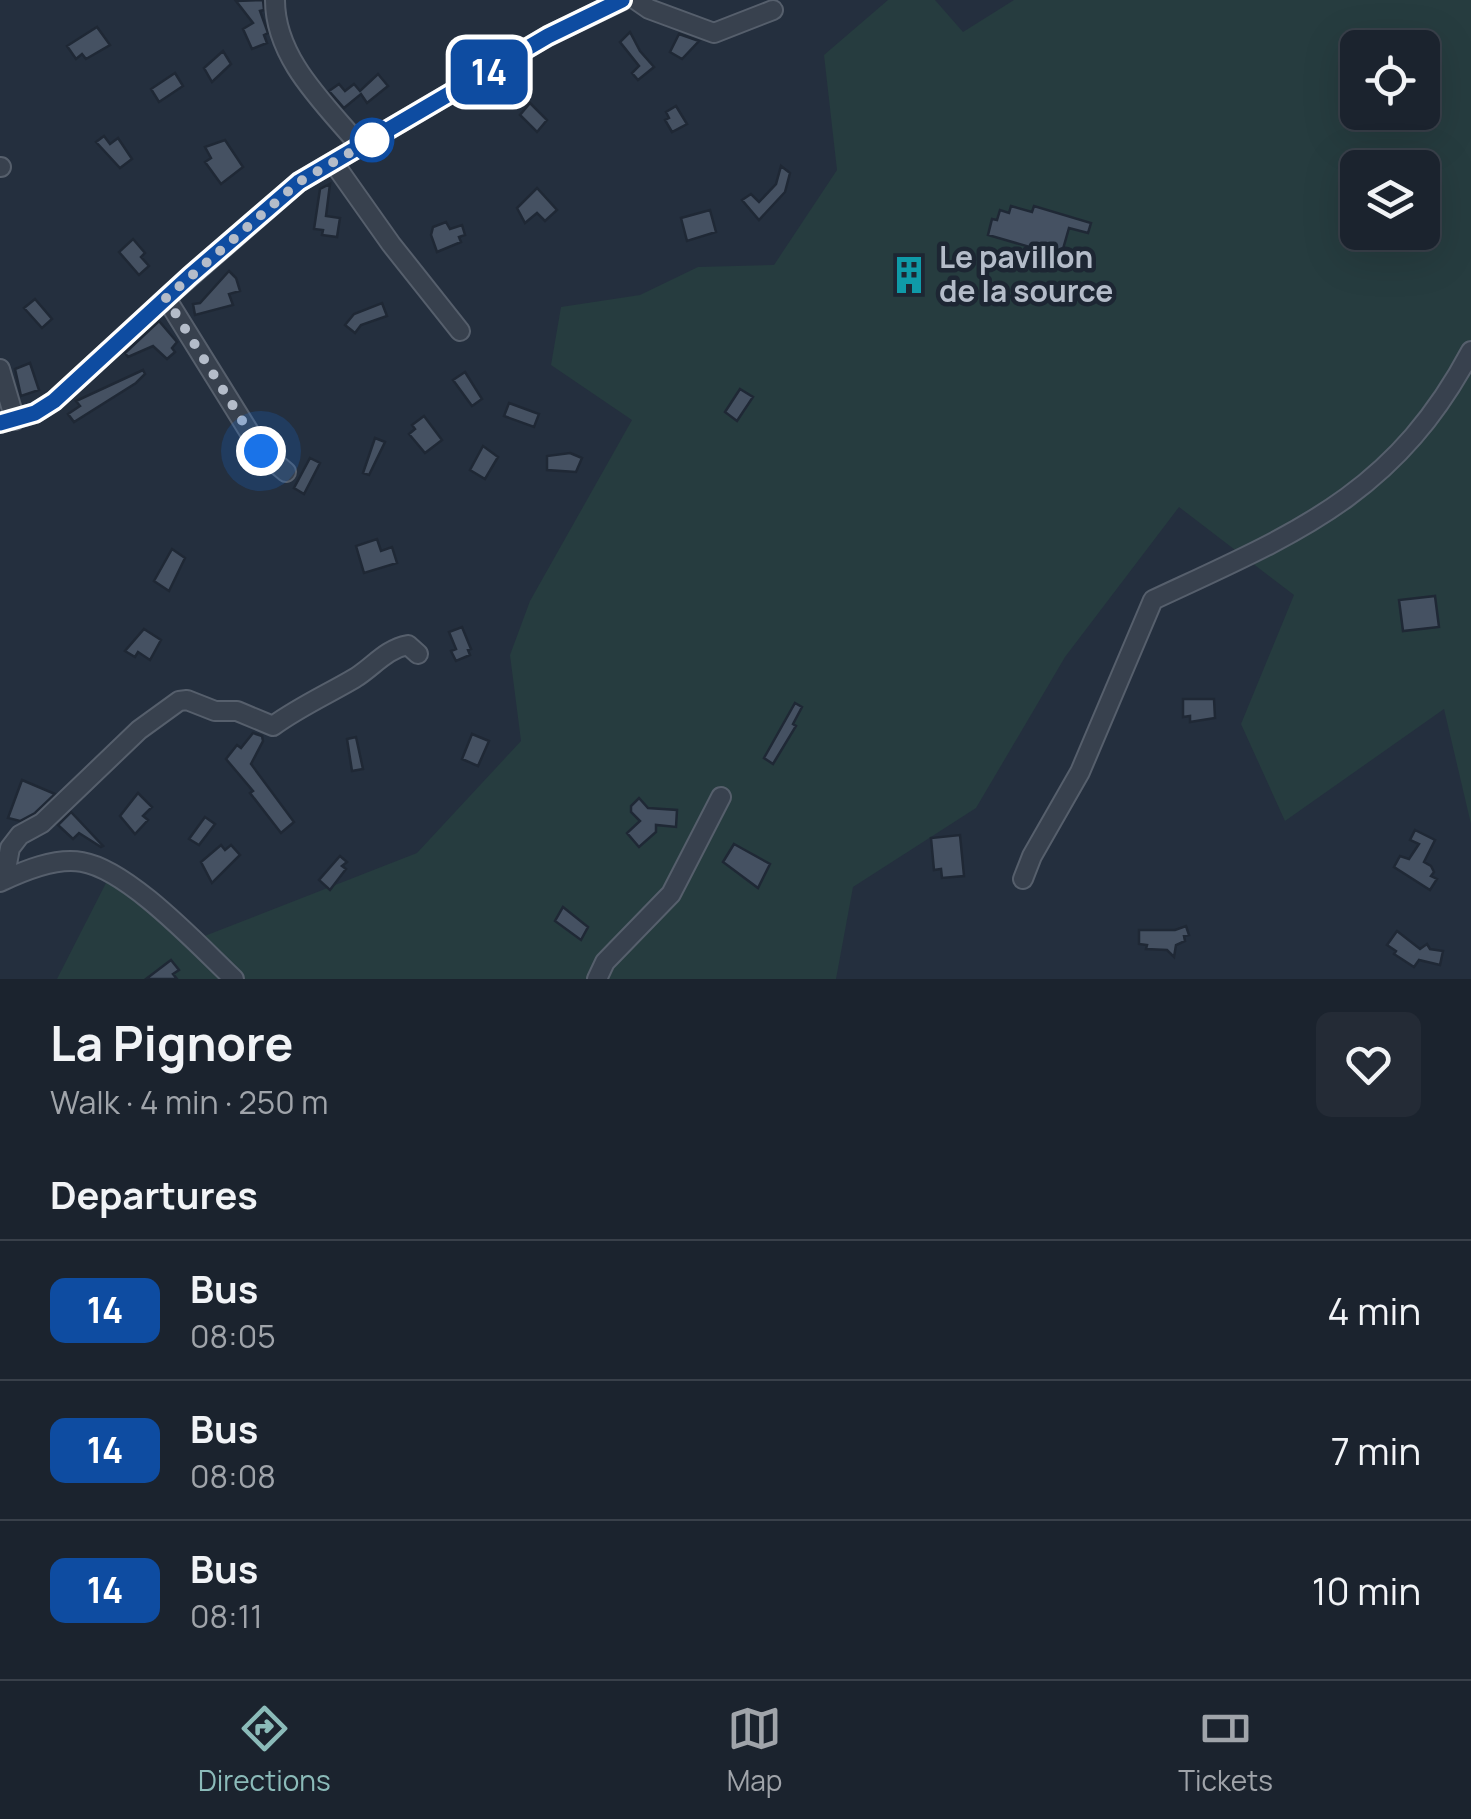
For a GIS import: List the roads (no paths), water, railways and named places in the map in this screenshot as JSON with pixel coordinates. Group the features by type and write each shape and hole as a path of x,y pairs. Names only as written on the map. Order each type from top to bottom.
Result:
{"street":[{"path":"276,0 293,65 360,146"},
{"path":"0,369 7,422 54,401 299,182 548,36 622,0"},
{"path":"636,0 714,34 772,10"},
{"path":"333,162 460,331"},
{"path":"166,298 261,451 286,472"},
{"path":"1023,879 1080,772 1153,600 1301,528 1363,488 1409,445 1456,380 1471,351"},
{"path":"2,881 10,848 20,836 42,823 139,730 180,701 187,700 215,712 237,712 272,726 298,707 353,679 392,648 408,644 418,654"},
{"path":"598,979 605,962 671,894 721,797"},
{"path":"2,881 68,861 106,870 142,895 234,979"}],"place":[{"name":"Le pavillon de la source","path":"909,275"}]}
